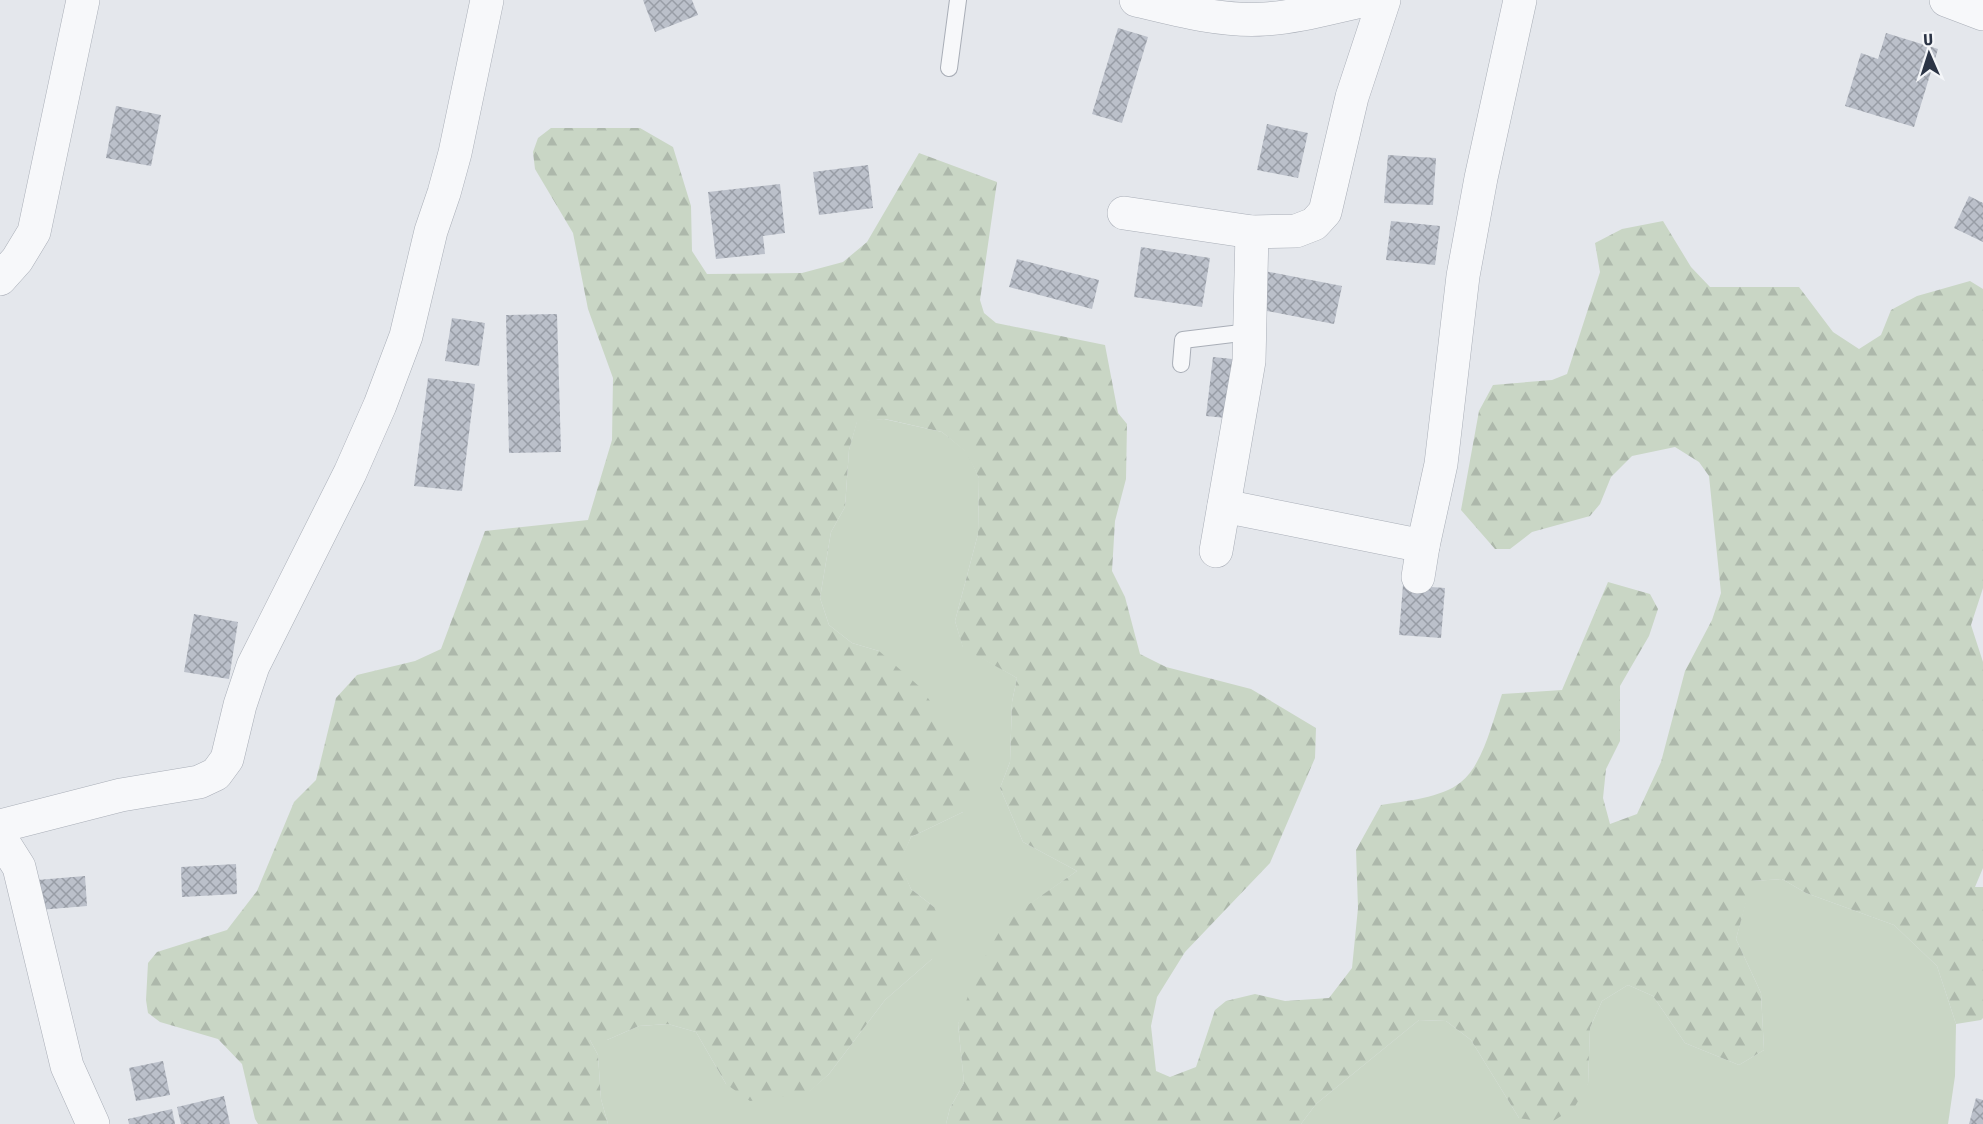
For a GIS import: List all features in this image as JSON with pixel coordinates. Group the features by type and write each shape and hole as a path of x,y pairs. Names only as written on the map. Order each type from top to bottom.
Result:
{"street":[{"path":"0,279 17,260 34,232 83,0"},
{"path":"0,826 121,795 199,782 216,774 227,759 240,705 253,666 350,472 380,405 406,336 431,231 455,153 487,0"},
{"path":"1136,0 1225,18 1264,19 1305,14 1366,0"},
{"path":"1124,213 1252,232 1296,231 1314,224 1325,212 1352,97 1384,0"},
{"path":"1418,577 1441,464 1463,276 1481,178 1520,0"},
{"path":"1946,0 1983,14"},
{"path":"1216,551 1249,361 1252,232"},
{"path":"1224,506 1423,546"},
{"path":"0,837 19,867 67,1066 93,1124"}],"lane":[{"path":"949,68 958,0"},
{"path":"1181,364 1183,340 1248,332"}],"green space":[{"path":"551,128 640,128 673,147 691,206 692,251 707,274 802,273 843,262 867,242 919,153 997,182 980,300 984,313 996,323 1105,345 1118,413 1127,424 1126,479 1115,521 1112,571 1125,597 1140,654 1166,667 1251,689 1316,728 1315,758 1270,863 1185,952 1157,997 1151,1026 1156,1071 1170,1077 1196,1067 1215,1010 1226,1001 1255,994 1285,1001 1329,998 1352,968 1358,908 1356,850 1381,805 1434,795 1461,782 1469,774 1481,754 1502,694 1562,690 1608,582 1650,594 1658,609 1649,636 1620,686 1620,741 1606,769 1603,798 1610,824 1637,814 1661,762 1685,671 1712,620 1721,593 1709,476 1699,462 1675,447 1632,456 1611,477 1600,504 1590,516 1532,532 1510,549 1495,549 1461,510 1479,411 1493,385 1552,380 1567,374 1600,272 1595,243 1622,229 1663,221 1691,267 1710,287 1799,287 1833,332 1859,349 1881,335 1891,310 1917,296 1970,281 1983,289 1983,588 1971,625 1983,662 1983,868 1975,887 1983,887 1983,1018 1956,1024 1937,966 1894,925 1806,893 1782,879 1752,881 1736,939 1761,993 1764,1050 1739,1065 1685,1043 1653,996 1628,985 1602,1001 1590,1028 1588,1084 1574,1108 1550,1123 1519,1118 1471,1040 1446,1021 1419,1020 1316,1104 1301,1124 946,1124 950,1108 964,1083 958,1024 977,971 1006,920 1077,871 1023,842 1000,788 1010,762 1012,702 1017,678 963,648 955,621 978,534 979,478 966,452 942,432 885,419 857,422 849,450 845,507 831,532 820,598 829,625 852,643 879,651 921,688 969,757 973,785 963,812 911,837 900,863 911,889 934,907 945,933 932,959 885,1000 829,1074 807,1094 750,1101 726,1084 696,1032 668,1024 639,1026 607,1040 590,1040 598,1055 601,1099 608,1124 258,1124 242,1064 218,1039 160,1022 148,1013 146,1000 148,963 157,952 227,930 257,891 294,802 316,780 336,698 357,675 415,661 441,649 485,531 588,520 612,440 613,378 588,309 573,233 535,169 533,152 538,138"},
{"path":"884,419 942,432 967,452 979,478 978,534 955,621 963,647 1017,678 1012,702 1010,762 1000,788 1023,842 1077,871 1007,920 958,1024 964,1083 950,1108 946,1124 608,1124 601,1099 598,1055 590,1040 607,1040 639,1026 668,1024 696,1032 726,1084 806,1094 829,1074 885,1000 932,959 934,907 911,889 899,863 911,837 963,812 879,651 852,643 829,625 820,598 831,532 845,507 849,450 857,421"},
{"path":"1782,879 1806,893 1894,925 1937,966 1956,1024 1955,1076 1948,1124 1301,1124 1316,1104 1419,1020 1446,1021 1471,1040 1519,1118 1588,1084 1590,1028 1602,1001 1628,985 1653,996 1685,1043 1739,1065 1764,1050 1761,993 1736,939 1751,881"}],"building":[{"path":"643,0 692,0 698,15 655,32"},
{"path":"1118,28 1148,37 1122,123 1092,114"},
{"path":"1886,33 1938,49 1914,127 1845,106 1861,53 1878,59"},
{"path":"116,106 161,115 151,166 106,158"},
{"path":"1267,124 1308,133 1298,178 1257,170"},
{"path":"1388,155 1436,158 1433,205 1384,203"},
{"path":"868,165 873,208 819,215 813,172"},
{"path":"780,184 785,233 763,236 765,254 716,259 708,192"},
{"path":"1969,196 1983,203 1983,242 1954,228"},
{"path":"1391,221 1440,226 1435,265 1386,260"},
{"path":"1141,247 1210,258 1202,307 1134,297"},
{"path":"1017,259 1099,280 1092,309 1009,287"},
{"path":"1259,270 1342,286 1334,324 1252,308"},
{"path":"557,314 561,452 509,453 506,315"},
{"path":"452,318 485,323 479,366 445,361"},
{"path":"1213,357 1242,360 1236,419 1206,416"},
{"path":"428,378 475,384 462,491 414,486"},
{"path":"1403,585 1445,588 1441,638 1399,635"},
{"path":"194,614 238,622 229,679 184,672"},
{"path":"236,864 237,894 182,897 181,867"},
{"path":"85,876 87,906 39,910 37,880"},
{"path":"163,1061 170,1095 136,1101 129,1068"},
{"path":"224,1096 230,1124 181,1124 177,1107"},
{"path":"1976,1098 1983,1100 1983,1124 1969,1124"},
{"path":"172,1109 175,1124 129,1124 128,1119"}]}
